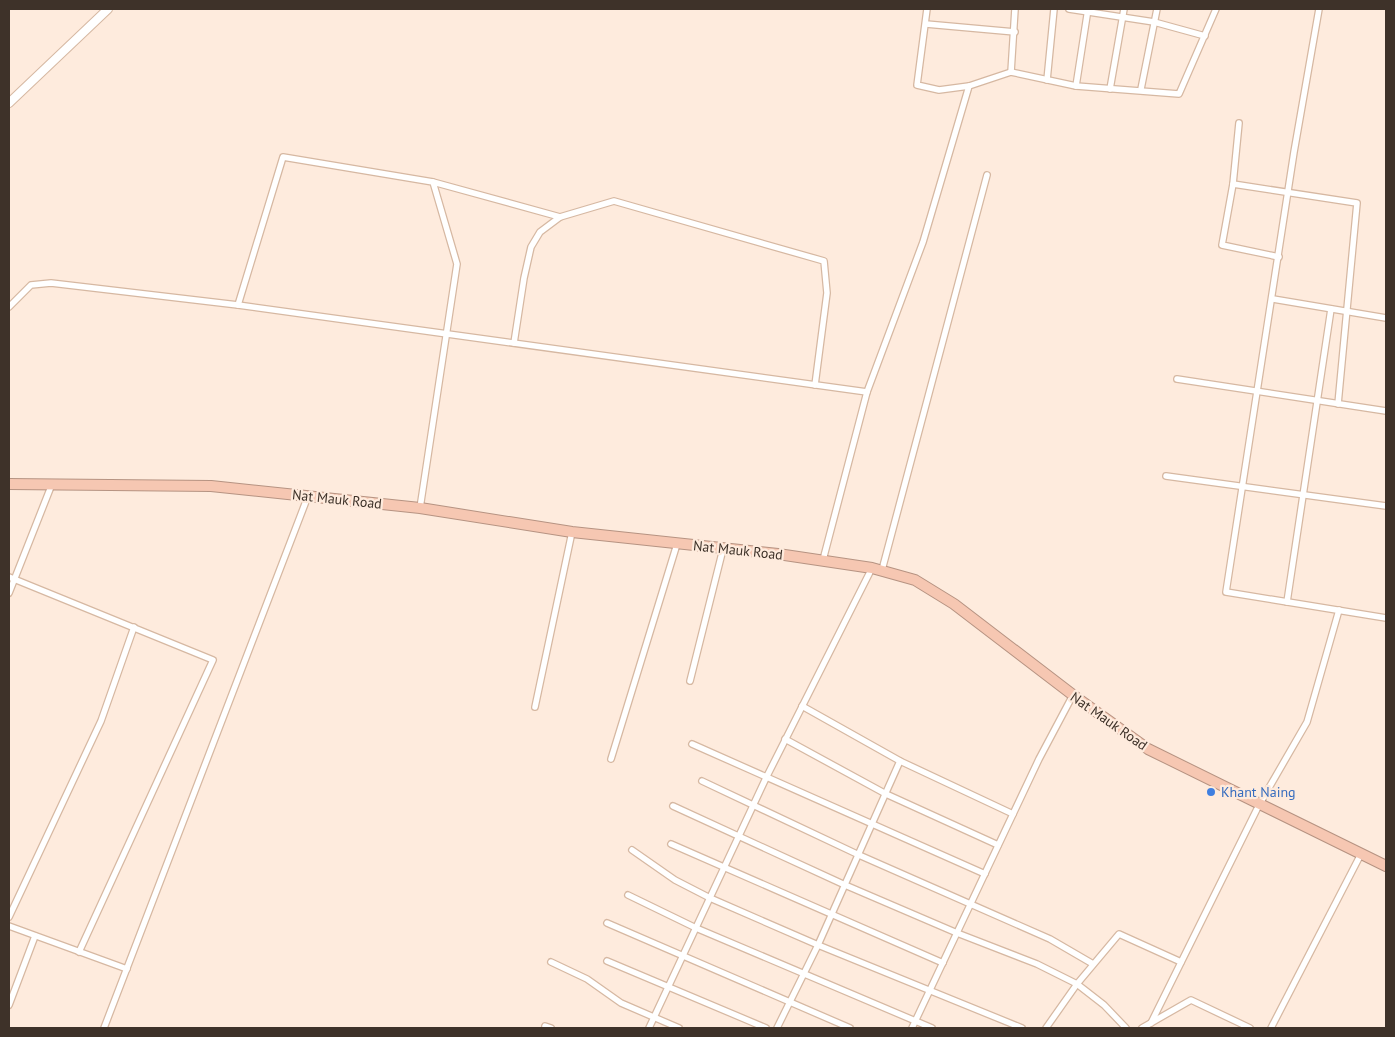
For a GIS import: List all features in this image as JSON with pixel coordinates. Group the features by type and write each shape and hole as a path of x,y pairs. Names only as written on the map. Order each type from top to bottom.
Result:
{"highway":[{"name":"Nat Mauk Road","path":"9,484 211,486 420,508 572,532 822,560 877,569 915,580 954,604 1072,695 1148,749 1386,866"}],"street":[{"path":"9,103 108,9"},
{"path":"927,9 917,85 939,90 969,86 1011,72 1076,86 1141,89 1179,94 1216,9"},
{"path":"1011,72 1015,9"},
{"path":"1047,80 1054,9"},
{"path":"1069,9 1088,10 1154,22 1205,36"},
{"path":"1110,89 1124,9"},
{"path":"1141,89 1157,9"},
{"path":"1319,9 1226,592 1386,618"},
{"path":"1076,86 1088,10"},
{"path":"926,24 1014,32"},
{"path":"822,560 867,392 923,242 969,86"},
{"path":"1240,123 1233,184 1222,244 1279,257"},
{"path":"238,305 283,157 433,182 560,217"},
{"path":"649,1028 785,739 877,569 987,175"},
{"path":"420,508 457,264 433,182"},
{"path":"1233,184 1357,203 1338,404"},
{"path":"514,343 531,246 540,232 560,217 614,201 824,261 827,293 814,385"},
{"path":"9,306 31,286 51,283 238,305 867,392"},
{"path":"1273,299 1386,318"},
{"path":"1287,602 1331,309"},
{"path":"1177,379 1386,411"},
{"path":"1166,476 1386,506"},
{"path":"9,593 12,578 52,484"},
{"path":"104,1028 308,496"},
{"path":"535,707 572,532"},
{"path":"611,759 677,544"},
{"path":"690,681 723,549"},
{"path":"12,578 214,660 79,952"},
{"path":"1151,1023 1259,805 1306,722 1339,610"},
{"path":"9,917 101,721 134,627"},
{"path":"912,1028 984,874 1072,695"},
{"path":"802,706 900,762 1013,814"},
{"path":"785,739 886,794 998,845"},
{"path":"692,744 984,874"},
{"path":"777,1028 818,945 900,762"},
{"path":"702,782 971,903 1050,940 1093,964"},
{"path":"674,806 845,885 957,933 1037,964 1077,984 1104,1005 1126,1028"},
{"path":"671,844 943,963"},
{"path":"632,850 675,880 710,898 818,945 1022,1028"},
{"path":"1271,1028 1361,854"},
{"path":"628,895 696,928 932,1028"},
{"path":"607,924 850,1028"},
{"path":"9,926 127,969"},
{"path":"1046,1028 1077,984 1119,934 1182,962"},
{"path":"9,1005 35,936"},
{"path":"607,961 766,1028"},
{"path":"551,962 587,979 621,1003 679,1028"},
{"path":"1142,1028 1191,1000 1250,1028"}],"place":[{"name":"Khant Naing","path":"1211,792"}]}
